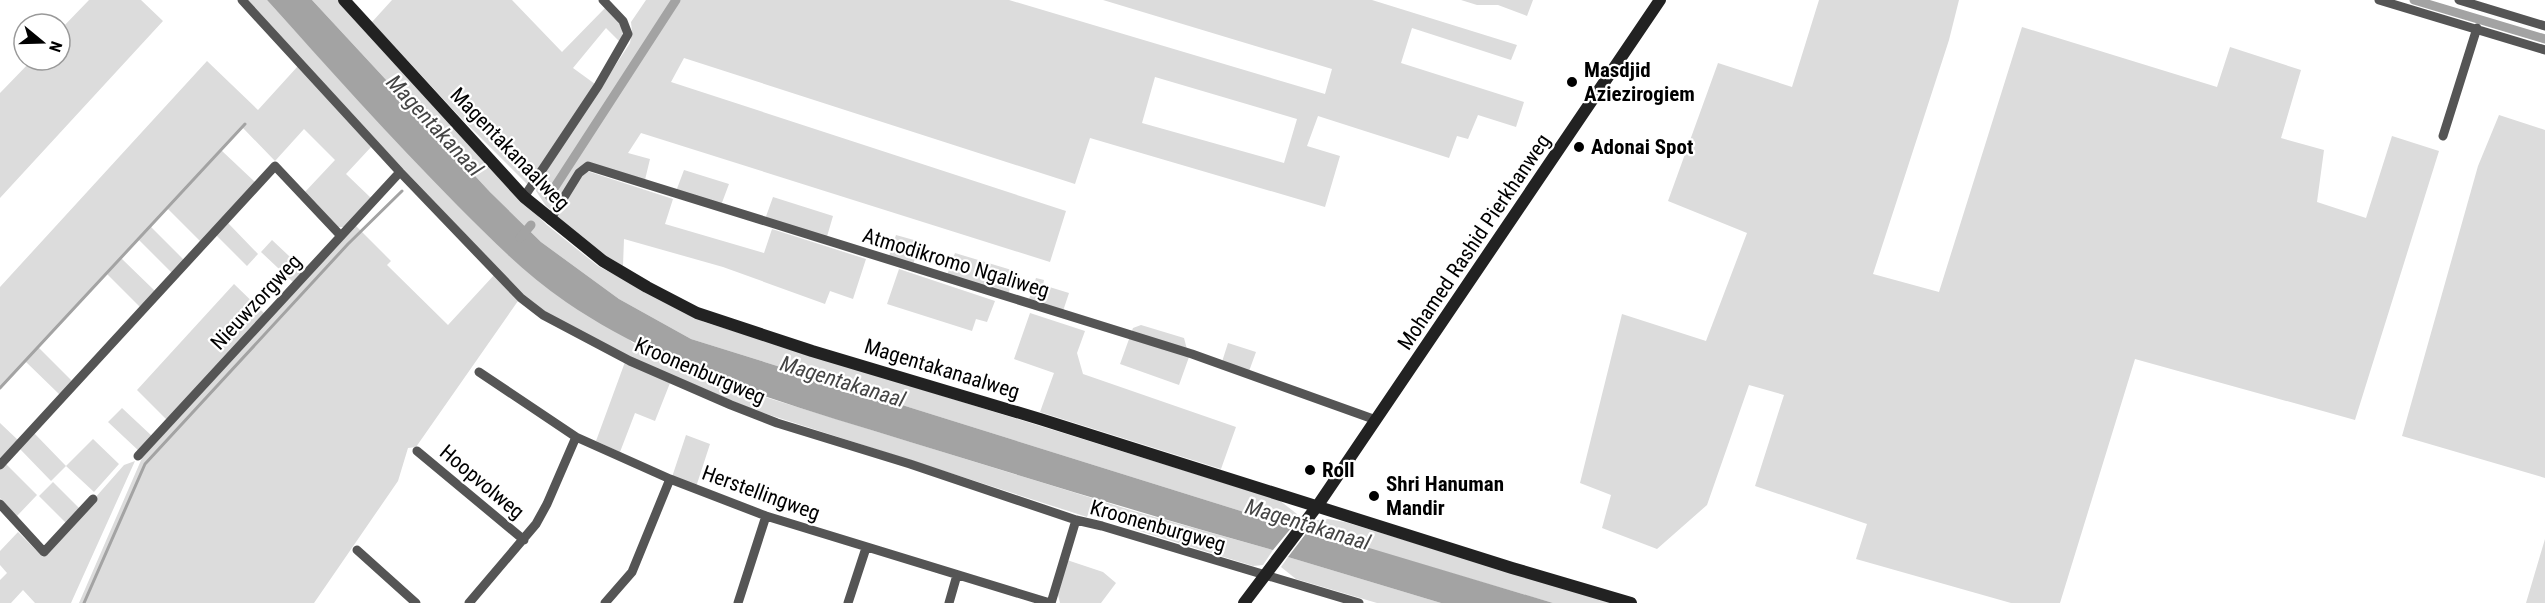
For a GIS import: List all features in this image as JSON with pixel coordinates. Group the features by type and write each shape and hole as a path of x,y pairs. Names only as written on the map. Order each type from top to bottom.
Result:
{"street":[{"name":"Kroonenburgweg","path":"242,0 400,172 521,298 543,315 571,331 640,366 777,423 921,467 1076,520 1359,603"},
{"name":"Magentakanaalweg","path":"344,0 524,197 603,261 646,287 697,313 813,351 1040,419 1631,603"},
{"path":"524,197 598,86 628,34 623,21 603,0"},
{"name":"Mohamed Rashid Pierkhanweg","path":"1244,603 1318,506 1660,0"},
{"path":"2379,0 2545,50"},
{"path":"2459,0 2545,26"},
{"path":"2443,136 2477,28"},
{"path":"0,465 275,166 341,236"},
{"name":"Atmodikromo Ngaliweg","path":"550,220 579,174 588,166 1074,319 1127,333 1376,420"},
{"name":"Nieuwzorgweg","path":"138,456 400,172"},
{"name":"Herstellingweg","path":"479,372 576,437 670,479 766,516 1051,603"},
{"path":"469,603 524,540 547,504 576,437"},
{"name":"Hoopvolweg","path":"417,451 524,540"},
{"path":"604,603 632,572 670,479"},
{"path":"0,504 44,552 93,499"},
{"path":"738,603 766,516"},
{"path":"1051,603 1076,520"},
{"path":"848,603 866,548"},
{"path":"357,550 416,603"},
{"path":"950,603 957,575"}],"shaded area":[{"path":"89,0 141,0 163,21 0,198 0,93 20,72 72,72 72,18"},
{"path":"247,0 267,0 347,88 633,343 703,375 768,398 1137,512 1273,550 1263,565 1253,566 1133,529 1135,520 1091,506 1087,517 754,410 625,355 552,316 528,300 337,99"},
{"path":"267,0 312,0 490,192 541,242 619,299 691,339 1292,527 1273,550 1091,497 776,400 689,368 647,349 566,302 509,256 408,154"},
{"path":"312,0 338,0 506,185 547,225 598,266 704,322 1279,500 1297,514 1292,527 691,339 619,299 541,242 490,192"},
{"path":"392,0 512,0 562,52 605,8 617,19 623,31 620,42 606,28 573,68 595,84 528,185 458,115 372,22"},
{"path":"646,0 1009,0 1325,94 1332,69 1103,0 1372,0 1517,45 1511,60 1412,28 1401,63 1524,102 1516,127 1478,115 1468,139 1457,136 1449,158 1318,116 1307,146 1340,156 1325,207 1090,138 1075,184 684,58 671,82 1066,211 1050,262 641,133 628,153 650,159 644,184 587,165 552,211 536,191 539,182 630,43 631,22","holes":["1155,77 1297,119 1284,163 1142,123"]},
{"path":"1461,0 1533,0 1527,16 1498,5 1477,5"},
{"path":"1819,0 1959,0 1949,40 1873,274 1939,292 2022,27 2217,87 2230,47 2301,70 2281,138 2324,150 2317,202 2366,218 2392,136 2439,151 2355,420 2135,359 2060,603 2011,603 1856,559 1867,524 1755,486 1784,395 1749,385 1707,505 1657,549 1602,528 1611,495 1580,483 1622,314 1706,341 1747,233 1668,201 1718,63 1792,87"},
{"path":"207,61 258,110 298,66 372,146 346,174 371,198 345,227 337,227 304,193 335,160 304,129 275,161 242,127 221,150 256,183 202,243 167,208 150,226 184,260 172,273 138,239 121,258 155,291 140,307 106,273 38,347 73,382 60,395 25,361 0,388 0,287"},
{"path":"2499,115 2545,130 2545,478 2402,436 2478,166"},
{"path":"684,170 729,184 720,208 675,194"},
{"path":"587,171 673,199 665,224 764,253 772,229 866,259 853,299 830,291 825,304 723,267 624,239 623,266 595,249 557,219 556,215"},
{"path":"773,197 833,216 826,240 764,222"},
{"path":"228,223 258,254 247,266 216,235"},
{"path":"355,225 391,261 387,265 448,325 495,274 518,301 416,447 408,448 398,481 314,603 79,603 142,458"},
{"path":"896,235 921,242 912,267 888,259"},
{"path":"272,240 305,271 294,283 261,252"},
{"path":"955,253 1015,271 1007,298 946,278"},
{"path":"899,269 995,301 987,322 976,319 972,331 887,304"},
{"path":"1036,278 1044,280 1043,285 1069,293 1061,317 1027,305"},
{"path":"234,284 266,315 168,421 137,390"},
{"path":"1030,313 1085,331 1077,353 1083,374 1236,427 1221,469 1040,412 1054,373 1014,359"},
{"path":"1141,325 1184,338 1189,357 1179,385 1120,364 1133,328"},
{"path":"1228,343 1256,352 1248,374 1221,365"},
{"path":"625,362 670,383 655,421 635,413 620,452 596,441"},
{"path":"122,408 153,437 140,452 108,422"},
{"path":"0,423 19,441 0,461"},
{"path":"34,433 66,466 51,481 19,448"},
{"path":"686,435 710,444 696,487 672,477"},
{"path":"93,439 119,464 94,492 66,466"},
{"path":"135,461 71,603 35,603 23,590 11,603 0,603 0,580 7,573 0,565 0,551 18,532 43,557 124,465"},
{"path":"5,463 37,495 17,516 0,498 0,469"},
{"path":"53,482 80,509 67,524 39,496"},
{"path":"1317,520 1345,522 1613,603 1553,603 1308,531"},
{"path":"1308,531 1553,603 1441,603 1288,557"},
{"path":"2545,539 2545,603 2526,603"},
{"path":"1288,557 1441,603 1377,603 1296,579 1281,567"},
{"path":"1067,560 1103,572 1116,583 1101,603 1060,603 1058,595"}],"waterway":[{"path":"549,196 676,0"},
{"path":"2414,0 2545,39"},
{"path":"0,388 245,124"},
{"path":"84,603 145,464 348,244 402,191"},
{"path":"520,238 531,225"}],"place":[{"name":"Masdjid Aziezirogiem","path":"1572,82"},
{"name":"Adonai Spot","path":"1579,147"},
{"name":"Roll","path":"1310,470"},
{"name":"Shri Hanuman Mandir","path":"1374,496"}],"water label":[{"name":"Magentakanaal","path":"435,125"},
{"name":"Magentakanaal","path":"843,381"},
{"name":"Magentakanaal","path":"1308,524"}]}
